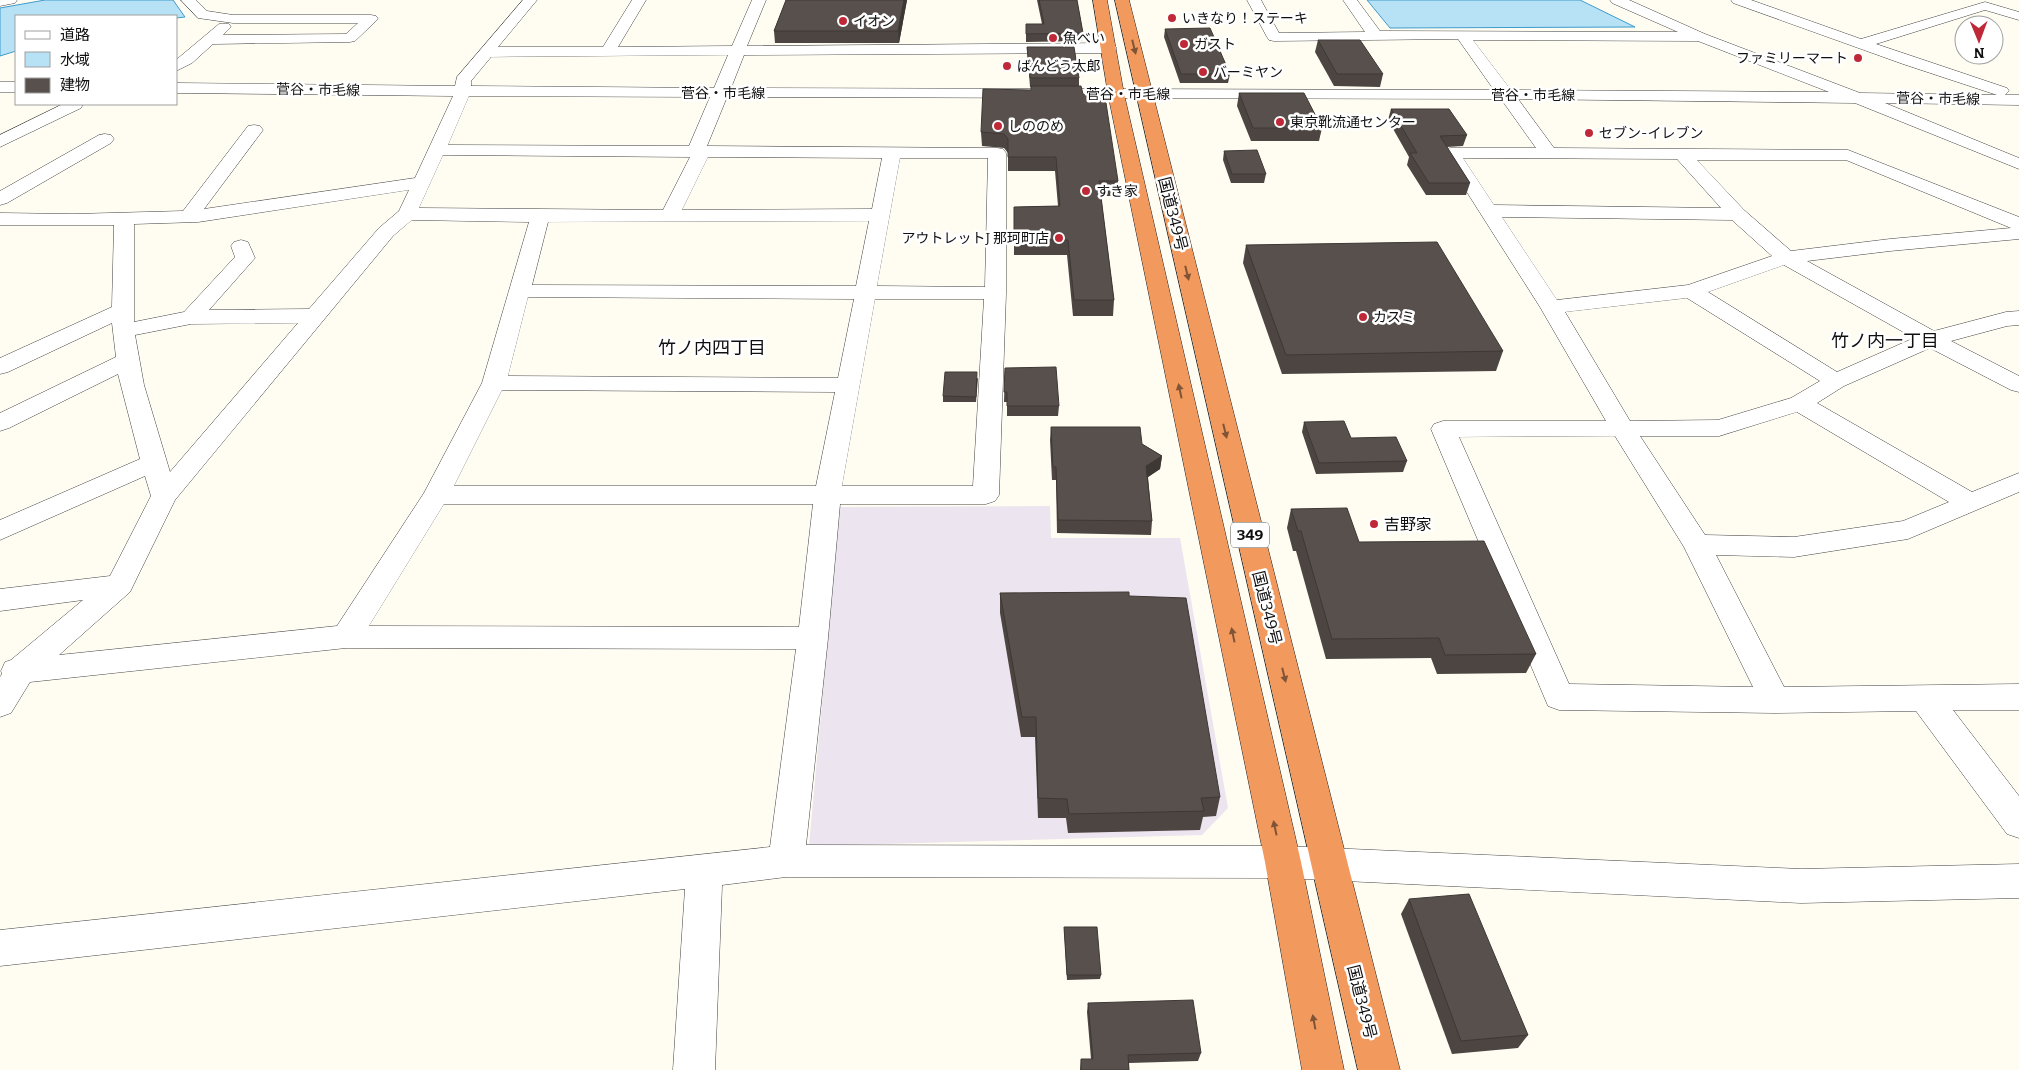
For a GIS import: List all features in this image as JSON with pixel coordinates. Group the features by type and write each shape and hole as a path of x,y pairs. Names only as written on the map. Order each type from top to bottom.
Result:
{"highway":[{"name":"国道349号","path":"1100,0 1116,94 1283,862 1323,1070"},
{"name":"国道349号","path":"1122,0 1379,1070"}],"street":[{"path":"0,2 10,0"},
{"path":"188,0 203,15 233,19 371,19 350,38 209,40"},
{"path":"0,704 10,672 120,586 164,496 386,232 407,214 463,92 463,80 530,0"},
{"path":"607,52 639,0"},
{"path":"670,215 699,157 696,151 759,0"},
{"path":"1254,0 1274,37 1700,37"},
{"path":"1350,0 1376,36"},
{"path":"1616,0 1700,37 1856,97 2019,164"},
{"path":"1738,0 2019,99"},
{"path":"1968,0 2019,16"},
{"path":"178,65 187,60 233,19 267,6"},
{"path":"1861,44 1985,6"},
{"path":"1462,36 1549,153"},
{"path":"485,52 736,52 1109,48"},
{"path":"0,87 15,87"},
{"name":"菅谷・市毛線","path":"178,88 463,92 1507,95 2019,99"},
{"path":"0,142 72,105"},
{"path":"189,216 254,130"},
{"path":"0,200 106,139"},
{"path":"436,495 986,495 994,293 997,153 438,150"},
{"path":"1775,700 1697,545 1623,429 1551,308 1451,152 1848,155 2019,224"},
{"path":"786,862 813,638 826,496 892,153"},
{"path":"1683,155 1736,214 1786,258 1931,339 2019,385"},
{"path":"0,219 189,216 422,182"},
{"path":"1490,211 1736,214"},
{"path":"407,214 540,216 880,215"},
{"path":"346,637 436,495 494,383 540,216"},
{"path":"124,218 123,321 128,360 132,385 164,496"},
{"path":"1551,308 1690,291 1786,258 2019,232"},
{"path":"191,317 246,258 241,246"},
{"path":"519,291 994,293"},
{"path":"1690,291 1836,380"},
{"path":"0,367 123,321 191,317 316,316"},
{"path":"2019,318 2006,319 1931,339 1836,380 1800,403 1720,428 1443,429 1559,697 1775,700 2019,697"},
{"path":"0,423 128,360"},
{"path":"494,383 847,385"},
{"path":"1800,403 1969,502"},
{"path":"0,531 155,462"},
{"path":"1697,545 1794,547 1908,530 2019,482"},
{"path":"0,600 120,586"},
{"path":"10,672 346,637 813,638"},
{"path":"1924,697 2019,823"},
{"path":"0,948 786,862 1283,862 1801,886 2019,881"},
{"path":"694,1070 704,872"}],"shaded area":[{"path":"1050,506 1051,538 1180,538 1228,808 1202,835 809,846 840,507"}],"water":[{"path":"45,0 173,0 185,17 178,18 178,15 15,15 15,51 0,56 0,8"},
{"path":"1367,0 1580,0 1635,27 1390,28"}],"building":[{"name":"イオン","path":"786,0 904,0 898,31 774,31"},
{"path":"1039,0 1077,0 1083,33 1026,34 1026,24 1044,24"},
{"path":"1210,28 1230,74 1181,74 1165,29"},
{"path":"1318,40 1360,40 1383,74 1337,74"},
{"path":"1027,47 1074,47 1079,78 1030,78"},
{"path":"1031,86 1081,86 1083,94 1106,103 1118,181 1099,181 1114,300 1074,300 1068,240 1014,240 1014,207 1060,206 1056,157 1008,157 1008,139 1004,134 981,132 983,89 1031,90"},
{"name":"東京靴流通センター","path":"1239,93 1304,93 1322,128 1253,128"},
{"path":"1391,109 1449,109 1467,135 1440,136 1470,183 1429,183 1410,153 1417,153"},
{"path":"1257,150 1266,174 1232,174 1224,151"},
{"name":"カスミ","path":"1437,242 1503,351 1286,355 1246,245"},
{"path":"1056,367 1059,406 1007,406 1007,392 1004,392 1005,368"},
{"path":"945,372 977,372 976,397 943,396"},
{"path":"1344,421 1351,438 1396,437 1407,461 1319,463 1304,422"},
{"path":"1051,427 1140,427 1142,444 1162,456 1146,466 1152,521 1058,520 1056,467 1053,467"},
{"path":"1347,508 1359,542 1484,541 1536,654 1445,655 1439,638 1332,639 1301,531 1298,531 1291,509"},
{"path":"1129,592 1129,596 1186,598 1220,797 1201,798 1204,811 1069,814 1067,799 1038,798 1036,717 1022,717 1000,593"},
{"path":"1469,894 1528,1035 1461,1041 1409,899"},
{"path":"1064,927 1097,927 1101,975 1067,975"},
{"path":"1193,1000 1201,1053 1128,1055 1129,1070 1081,1070 1081,1059 1093,1059 1088,1003"}],"place":[{"name":"いきなり！ステーキ","path":"1172,18"},
{"name":"イオン","path":"843,21"},
{"name":"魚べい","path":"1053,38"},
{"name":"ガスト","path":"1184,44"},
{"name":"ファミリーマート","path":"1858,58"},
{"name":"ばんどう太郎","path":"1007,66"},
{"name":"バーミヤン","path":"1203,72"},
{"name":"東京靴流通センター","path":"1280,122"},
{"name":"しののめ","path":"998,126"},
{"name":"セブン-イレブン","path":"1589,133"},
{"name":"すき家","path":"1086,191"},
{"name":"アウトレットJ 那珂町店","path":"1059,238"},
{"name":"カスミ","path":"1363,317"},
{"name":"吉野家","path":"1374,524"}],"district":[{"name":"竹ノ内一丁目","path":"1885,341"},
{"name":"竹ノ内四丁目","path":"712,348"}]}
